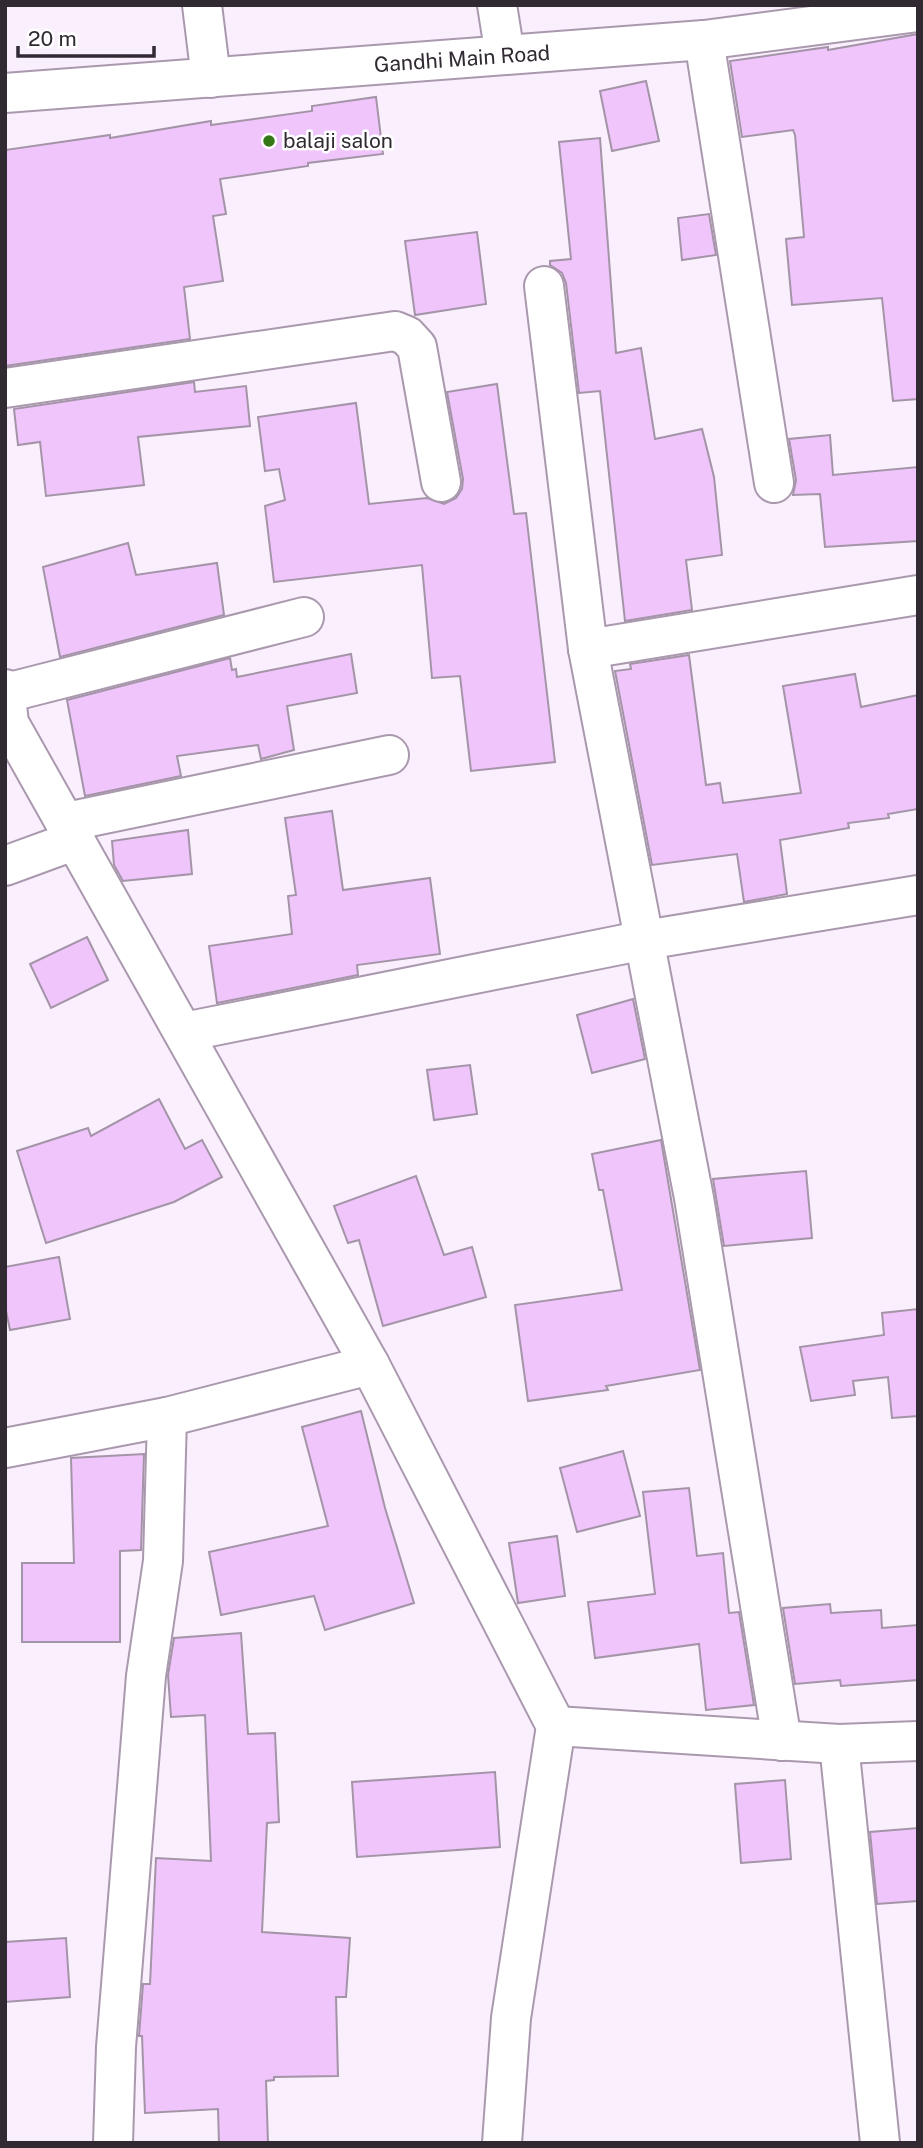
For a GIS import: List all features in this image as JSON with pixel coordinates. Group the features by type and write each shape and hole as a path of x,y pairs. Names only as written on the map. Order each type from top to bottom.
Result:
{"street":[{"path":"202,5 211,78"},
{"path":"497,5 505,55"},
{"name":"Gandhi Main Road","path":"5,93 704,40 918,12"},
{"path":"704,40 774,484"},
{"path":"544,286 588,649 694,1198 782,1741"},
{"path":"5,387 395,331 407,336 417,347 442,482"},
{"path":"588,649 918,595"},
{"path":"304,617 6,691 9,723 370,1365 556,1726 511,2018 502,2143"},
{"path":"5,866 71,831 390,755"},
{"path":"184,1032 645,940 918,895"},
{"path":"5,1448 167,1417 370,1365"},
{"path":"113,2143 116,2048 146,1676 163,1561 167,1417"},
{"path":"556,1726 839,1744 918,1741"},
{"path":"839,1744 880,2143"}],"building":[{"path":"918,34 918,399 893,401 882,298 792,305 786,239 804,237 795,135 793,130 742,137 730,61 828,47 828,50"},
{"path":"646,81 659,141 612,151 600,91"},
{"path":"376,97 383,154 308,163 308,166 220,179 226,214 213,216 223,281 184,287 190,339 5,366 5,150 110,135 110,138 211,121 211,125 312,111 312,106"},
{"path":"600,138 616,353 641,348 655,439 702,429 714,477 722,555 686,560 692,610 625,621 600,391 579,393 566,283 562,273 550,265 550,261 571,259 559,142"},
{"path":"709,214 716,255 682,260 678,218"},
{"path":"477,232 486,304 415,315 405,241"},
{"path":"194,382 195,392 246,386 250,426 138,437 144,485 46,496 40,442 18,445 14,409"},
{"path":"497,384 514,514 526,513 555,762 471,771 460,676 432,678 422,565 274,582 265,506 285,500 279,469 265,471 258,417 356,403 369,504 427,498 444,504 456,498 462,489 463,479 447,392"},
{"path":"830,435 833,475 918,467 918,541 825,547 820,494 793,495 796,480 789,439"},
{"path":"128,543 136,575 217,563 224,615 60,657 43,567"},
{"path":"351,654 357,693 287,706 294,750 261,759 258,745 177,756 181,776 85,796 67,700 230,658 232,670 236,669 237,677"},
{"path":"689,655 706,785 720,783 723,803 801,793 783,686 855,674 861,707 918,695 918,809 888,814 889,818 848,823 849,828 780,840 787,894 744,902 737,854 652,865 615,671 631,669 630,664"},
{"path":"332,811 343,890 430,878 440,954 357,965 358,975 217,1003 209,946 292,934 288,896 296,895 285,818"},
{"path":"188,830 192,874 123,881 114,865 112,841"},
{"path":"87,937 108,980 51,1008 30,964"},
{"path":"633,999 645,1059 592,1073 577,1015"},
{"path":"470,1065 477,1114 434,1120 427,1070"},
{"path":"159,1099 185,1149 202,1140 222,1177 174,1202 46,1243 17,1151 88,1128 91,1136"},
{"path":"661,1140 700,1370 606,1386 608,1390 528,1401 515,1305 622,1290 603,1190 599,1190 592,1154"},
{"path":"806,1171 812,1238 724,1246 713,1179"},
{"path":"416,1176 444,1255 472,1247 486,1297 383,1326 359,1240 348,1243 334,1206"},
{"path":"59,1257 70,1319 10,1330 5,1306 5,1267"},
{"path":"918,1309 918,1416 892,1418 888,1377 853,1381 855,1395 811,1401 800,1347 884,1335 882,1313"},
{"path":"361,1411 385,1508 414,1603 325,1630 314,1596 221,1615 209,1552 328,1526 302,1427"},
{"path":"623,1451 640,1516 577,1532 560,1468"},
{"path":"144,1454 141,1550 120,1551 120,1642 22,1642 22,1563 74,1563 71,1458"},
{"path":"689,1488 697,1556 723,1553 729,1613 739,1612 754,1705 706,1710 699,1644 595,1658 588,1602 655,1594 643,1492"},
{"path":"557,1536 565,1596 518,1603 509,1543"},
{"path":"830,1604 831,1613 881,1610 882,1628 918,1625 918,1680 841,1686 840,1680 795,1684 783,1608"},
{"path":"241,1633 248,1734 275,1733 279,1822 267,1823 262,1932 350,1938 346,1997 336,1997 338,2076 274,2077 274,2080 266,2081 268,2143 219,2143 218,2109 145,2113 142,2036 139,2036 143,1984 150,1984 156,1858 211,1861 205,1715 171,1717 168,1675 174,1638"},
{"path":"495,1772 500,1847 357,1857 352,1782"},
{"path":"785,1780 791,1859 741,1863 735,1784"},
{"path":"918,1828 918,1901 877,1904 870,1832"},
{"path":"66,1938 70,1997 5,2002 5,1942"}],"place":[{"name":"balaji salon","path":"269,141"}]}
